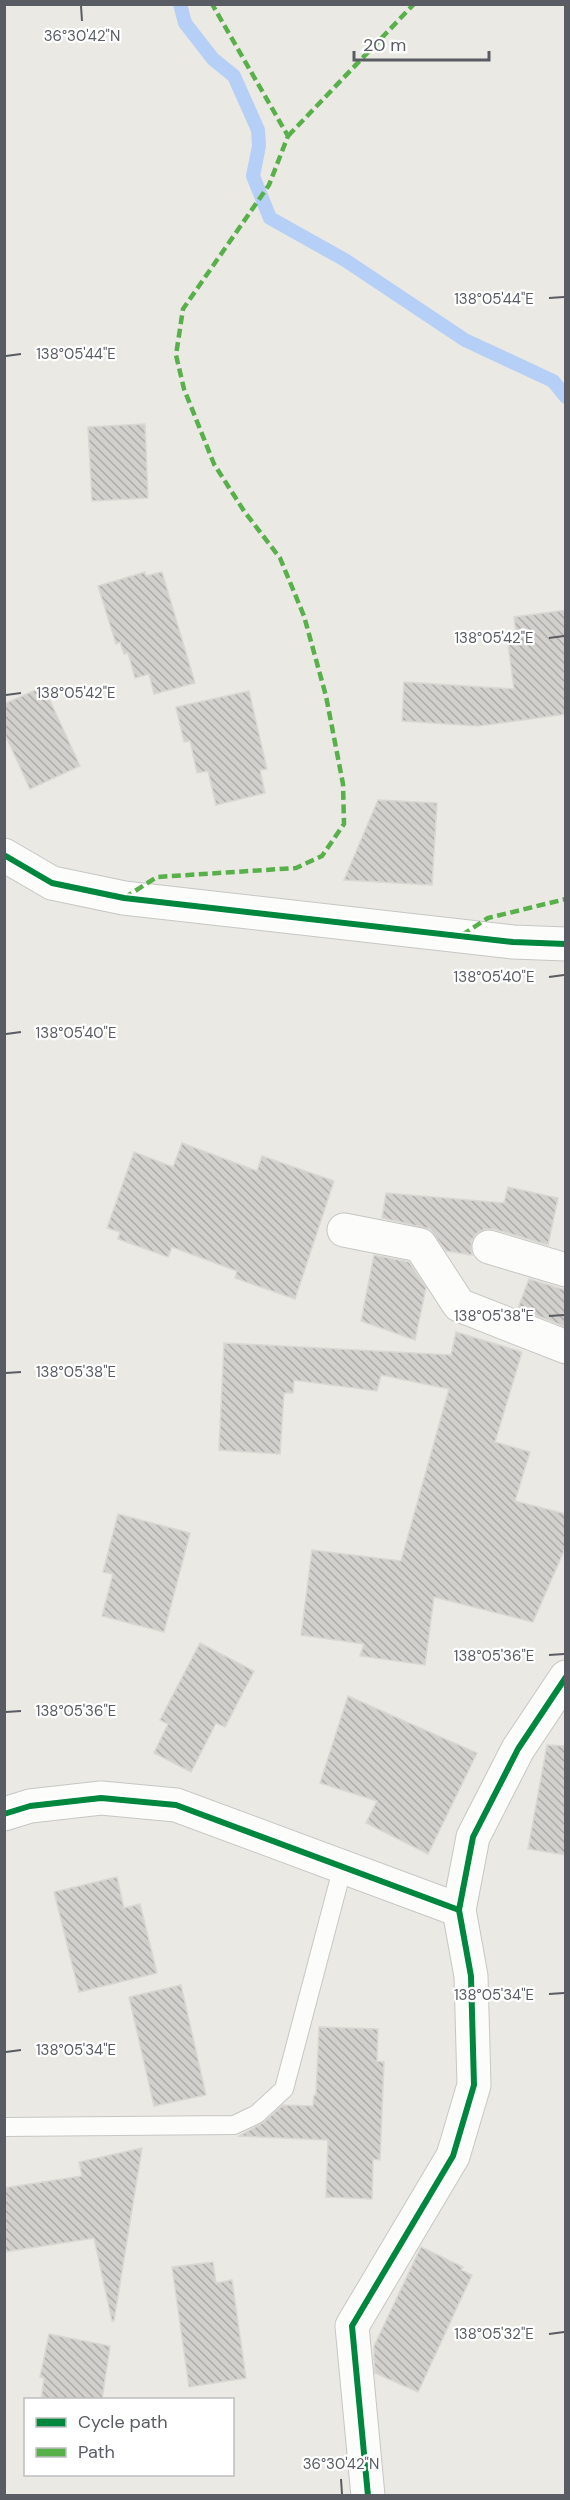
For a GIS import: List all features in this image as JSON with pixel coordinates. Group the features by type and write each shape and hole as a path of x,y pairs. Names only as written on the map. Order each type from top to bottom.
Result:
{"street":[{"path":"4,855 52,884 124,898 513,942 566,944"},
{"path":"344,1230 420,1245 459,1305 566,1347"},
{"path":"489,1247 566,1270"},
{"path":"368,2496 352,2326 453,2156 474,2085 471,1976 459,1910 473,1838 518,1749 566,1677"},
{"path":"4,1814 30,1806 101,1798 176,1805 459,1910"}],"lane":[{"path":"4,2127 234,2125 258,2114 284,2089 343,1866"}],"building":[{"path":"145,424 148,498 92,501 88,427"},
{"path":"145,572 146,576 162,572 195,683 154,694 149,674 135,678 128,653 124,654 120,642 116,644 98,586"},
{"path":"566,610 566,714 478,726 402,721 404,682 514,689 508,644 517,642 514,617"},
{"path":"40,688 42,694 46,692 80,766 30,789 4,732 4,704"},
{"path":"249,691 267,769 260,770 265,793 216,805 208,771 197,773 190,741 184,742 176,707"},
{"path":"378,800 437,803 432,885 344,880"},
{"path":"182,1143 257,1171 262,1156 334,1181 295,1299 235,1278 237,1271 172,1247 168,1257 118,1239 120,1232 107,1228 134,1152 173,1167"},
{"path":"508,1187 558,1198 548,1245 494,1229 485,1229 477,1233 471,1241 472,1255 446,1251 430,1229 382,1218 386,1193 504,1203"},
{"path":"374,1255 409,1262 426,1288 415,1340 361,1321"},
{"path":"529,1279 566,1290 566,1327 518,1308"},
{"path":"456,1332 522,1352 495,1442 530,1452 515,1501 566,1514 566,1546 533,1622 434,1597 425,1665 360,1656 364,1644 301,1635 312,1550 401,1561 449,1389 381,1375 377,1391 294,1380 293,1393 284,1393 280,1454 219,1450 224,1343 451,1355"},
{"path":"118,1514 190,1533 164,1632 102,1616 113,1574 103,1572"},
{"path":"200,1643 254,1671 225,1727 216,1723 191,1772 154,1753 168,1724 160,1720"},
{"path":"348,1696 477,1753 428,1854 366,1823 377,1801 320,1783"},
{"path":"547,1745 566,1746 566,1855 528,1849"},
{"path":"117,1877 124,1908 140,1904 157,1973 79,1992 54,1892"},
{"path":"181,1985 206,2095 154,2106 129,1997"},
{"path":"319,2027 378,2029 377,2061 384,2062 380,2160 373,2159 372,2199 326,2197 328,2140 239,2136 264,2122 283,2105 313,2106 314,2095 316,2095"},
{"path":"142,2148 114,2321 112,2321 94,2238 4,2252 4,2188 82,2176 79,2162"},
{"path":"421,2247 463,2267 461,2270 472,2275 418,2392 375,2373 374,2346"},
{"path":"213,2262 216,2283 232,2280 246,2378 189,2387 172,2267"},
{"path":"49,2334 110,2346 102,2398 41,2398 44,2378 40,2377"}],"waterway":[{"path":"180,4 185,23 213,59 234,76 258,130 259,146 253,176 270,218 345,260 465,340 553,381 566,397"}],"marked path":[{"path":"124,898 157,877 296,868 322,856 344,824 343,784 326,696 304,616 280,558 244,511 214,464 184,389 176,355 183,309 269,185 288,136 212,4"},
{"path":"288,136 414,4"},
{"path":"462,935 488,918 566,899"}],"cycle path":[{"path":"4,855 52,883 124,898 513,942 566,944"},
{"path":"368,2496 352,2326 453,2156 474,2085 471,1976 459,1910 473,1837 518,1749 566,1677"},
{"path":"4,1814 30,1806 101,1798 176,1805 459,1910"}]}
